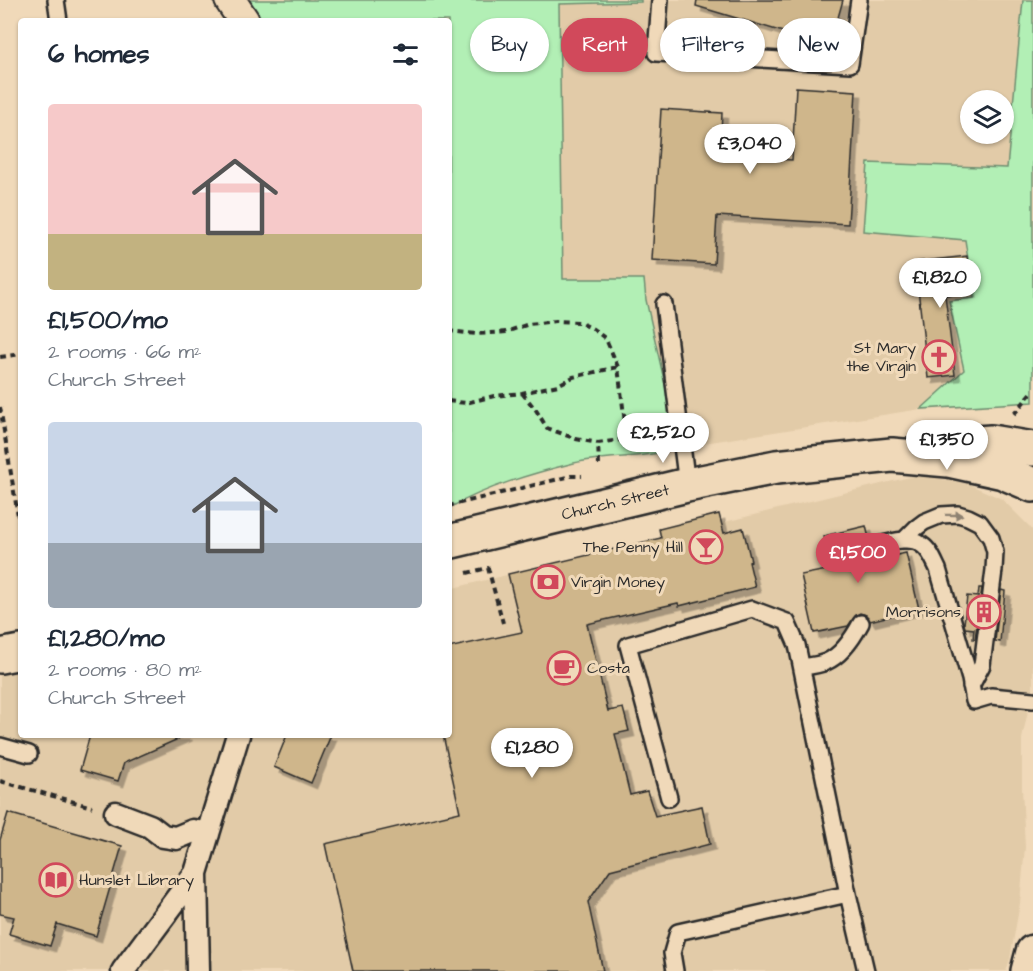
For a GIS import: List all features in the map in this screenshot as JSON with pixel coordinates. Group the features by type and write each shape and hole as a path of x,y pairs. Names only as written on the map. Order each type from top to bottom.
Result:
{"street":[{"path":"230,0 242,18"},
{"path":"991,442 1033,434"},
{"name":"Church Street","path":"892,455 905,450 991,442 1033,450"},
{"name":"Church Street","path":"452,541 687,485 776,467 892,455 959,462 1003,472 1033,485"},
{"path":"0,656 18,653"},
{"path":"198,971 196,873 237,738"},
{"path":"116,813 150,826 163,836 176,838 193,831 208,834"},
{"path":"123,971 196,873"},
{"path":"1028,971 1033,952"}],"lane":[{"path":"56,0 59,18"},
{"path":"660,0 656,53 850,64 859,0"},
{"path":"664,304 687,485"},
{"path":"904,540 924,522 941,515 958,514 980,524 991,538 995,552 994,570 982,665 971,686"},
{"path":"871,547 914,540 922,544 930,554 938,569 974,701 991,696 1033,700"},
{"path":"669,798 628,645 752,609 787,622 797,645 802,667 866,971"},
{"path":"802,667 827,662 852,639 861,623"},
{"path":"0,746 29,754"},
{"path":"675,971 672,954 678,932 848,894"}],"path":[{"path":"452,331 477,334 506,332 529,324 556,321 579,322 593,329 606,339 618,367 627,439"},
{"path":"0,357 18,354"},
{"path":"452,401 466,403 494,396 522,393 558,385 573,377 618,367"},
{"path":"522,393 547,428 576,439 598,443 627,439 653,431 678,418"},
{"path":"0,407 2,430 18,501"},
{"path":"598,443 599,465"},
{"path":"467,573 488,568 503,623"},
{"path":"0,781 116,813"}],"shaded area":[{"path":"641,0 1023,0 1014,94 1014,90 960,90 960,144 1009,144 1007,168 868,164 863,231 965,240 974,298 949,302 964,370 921,409 679,447 646,300 644,279 563,279 559,4 641,2"},
{"path":"918,475 966,483 1002,499 1033,531 1033,687 1022,739 1025,847 1020,903 1006,971 0,971 0,663 18,660 18,738 452,738 452,588"}],"green space":[{"path":"230,0 641,0 641,2 559,4 563,279 644,279 646,300 679,447 655,454 594,460 558,467 495,487 452,506 452,18 242,18"},
{"path":"1023,0 1033,0 1033,402 921,409 964,370 949,301 974,298 965,240 863,231 868,163 1007,168 1009,144 1014,144 1014,94"}],"building":[{"path":"697,0 843,0 838,18 777,18 777,30 765,27 765,18 736,18 696,6"},
{"path":"796,87 856,91 848,224 717,216 714,264 652,260 661,109 722,113 720,155 792,160"},
{"path":"967,256 971,292 945,295 955,375 928,378 915,262"},
{"path":"719,514 724,533 743,528 755,587 679,606 678,603 587,624 608,711 623,708 629,731 615,734 630,795 647,791 655,816 702,806 710,844 610,870 588,902 603,971 353,971 325,844 460,812 444,738 452,738 452,647 522,632 508,574 661,538 659,529"},
{"name":"Morrisons","path":"866,526 869,538 864,540 862,545 864,554 873,556 874,560 906,553 919,609 870,621 866,615 860,613 848,626 814,633 801,575 832,569 824,536"},
{"path":"979,588 982,588 975,639 973,639 974,629 965,628 964,624 967,596 978,597"},
{"path":"1001,590 1005,591 1000,642 995,641"},
{"path":"89,738 180,738 124,763 118,781 80,770"},
{"path":"286,738 330,738 311,783 274,767"},
{"name":"Hunslet Library","path":"8,813 122,846 96,936 57,924 50,946 9,934 14,917 0,914 0,840"}],"place":[{"name":"St Mary the Virgin","path":"939,357"},
{"name":"The Penny Hill","path":"706,547"},
{"name":"Virgin Money","path":"548,582"},
{"name":"Morrisons","path":"984,612"},
{"name":"Costa","path":"564,668"},
{"name":"Hunslet Library","path":"56,880"}]}
